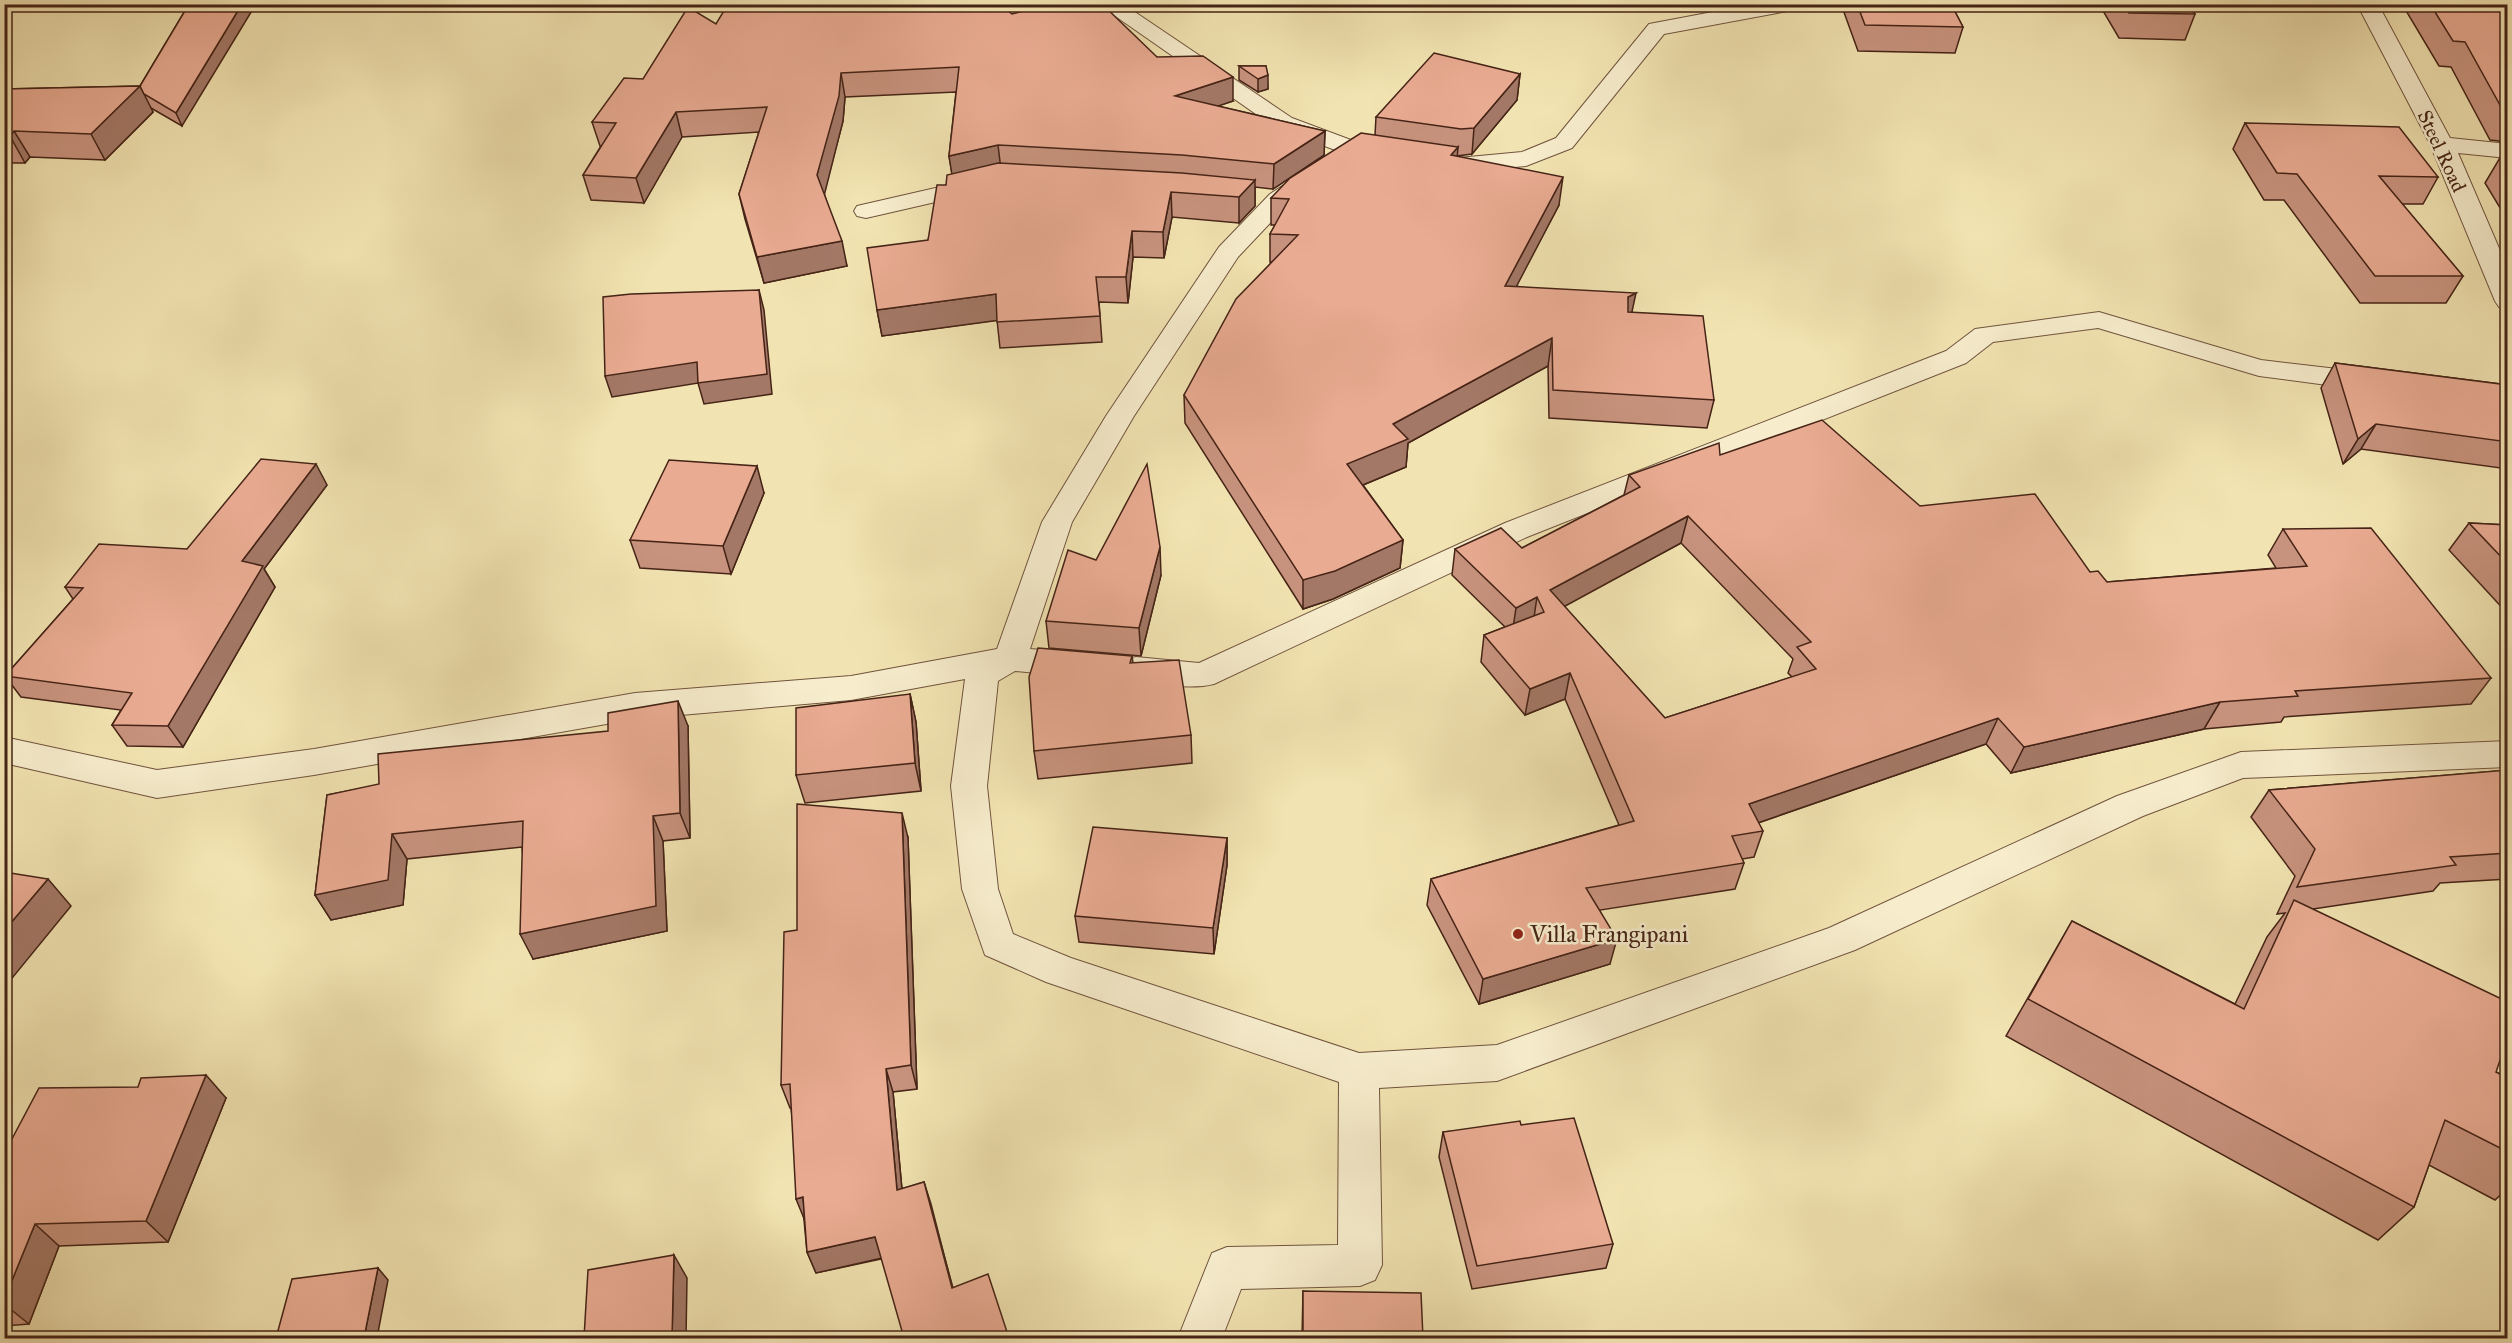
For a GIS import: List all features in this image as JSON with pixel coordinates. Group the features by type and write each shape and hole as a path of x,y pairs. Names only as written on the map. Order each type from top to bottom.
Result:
{"street":[{"path":"1108,4 1284,123 1354,149 1458,165 1526,159 1564,143 1657,29 1793,4"},
{"name":"Steel Road","path":"2367,4 2442,144 2508,301"},
{"path":"2442,144 2508,151"},
{"path":"1354,149 1263,197 1120,416 1057,522 1010,659 982,675 969,786 980,889 998,944 1060,971 1359,1071 1497,1063 1842,939 2130,806 2241,765 2508,754"},
{"path":"866,211 1001,179"},
{"path":"4,750 157,784 314,762 635,706 851,688 1010,659 1202,675 1516,530 1956,357 1985,335 2099,320 2259,368 2401,386"},
{"path":"1200,1338 1227,1268 1360,1265 1359,1071"}],"building":[{"path":"189,4 242,4 176,113 144,94 140,86"},
{"path":"728,4 999,4 1012,14 1050,4 1102,4 1157,57 1203,56 1233,77 1175,96 1325,131 1274,164 1182,155 998,145 949,156 959,67 841,73 839,96 817,175 842,241 757,257 739,194 767,107 676,112 636,178 583,175 616,123 592,122 624,78 643,79 688,7 716,24"},
{"path":"1857,4 1951,4 1963,27 1865,25"},
{"path":"2124,4 2188,4 2195,14 2129,13"},
{"path":"2430,4 2508,4 2508,114 2505,114 2465,42 2453,41"},
{"path":"1434,53 1520,74 1474,128 1461,129 1376,117"},
{"path":"1239,66 1266,66 1268,75 1258,79"},
{"path":"140,86 91,134 14,131 10,136 4,136 4,89"},
{"path":"2245,123 2399,127 2438,177 2379,176 2463,276 2375,276 2297,174 2277,173"},
{"path":"1361,133 1458,147 1451,155 1563,177 1505,286 1636,293 1628,297 1628,312 1703,316 1714,400 1553,390 1552,338 1393,424 1408,439 1347,464 1403,540 1335,571 1303,580 1184,395 1236,299 1298,235 1270,234 1289,199 1271,198 1290,178"},
{"path":"2501,156 2508,156 2508,167"},
{"path":"998,163 1182,173 1255,180 1239,197 1171,192 1163,232 1132,231 1126,277 1096,277 1100,316 997,322 996,294 877,310 867,248 928,240 937,185 946,185 947,175"},
{"path":"759,290 767,374 698,383 697,362 605,376 603,297"},
{"path":"2335,363 2508,385 2508,442 2376,424 2358,439"},
{"path":"1822,420 1920,506 2035,494 2090,572 2098,571 2107,582 2307,566 2283,529 2371,528 2491,678 2295,691 2298,696 2220,702 2024,747 1998,718 1749,804 1763,831 1732,836 1744,863 1586,888 1617,939 1483,979 1431,879 1634,821 1570,673 1530,689 1484,635 1544,612 1537,597 1516,608 1455,549 1501,528 1522,548 1640,487 1629,475 1719,443 1720,455","holes":["1688,516 1811,642 1797,647 1816,669 1665,718 1550,590"]},
{"path":"261,459 316,464 242,561 263,566 168,726 112,725 132,693 5,676 83,588 65,587 99,544 187,549"},
{"path":"669,460 757,466 723,546 630,540"},
{"path":"1147,464 1160,547 1139,628 1046,621 1068,550 1096,560"},
{"path":"2469,523 2508,525 2508,564"},
{"path":"1038,648 1132,656 1130,663 1179,660 1191,735 1034,751 1029,677"},
{"path":"910,694 915,763 796,775 796,708"},
{"path":"678,701 680,813 653,816 656,906 520,934 523,821 392,834 388,880 315,895 327,795 379,784 378,754 608,731 608,713"},
{"path":"2508,770 2508,853 2450,857 2456,865 2297,887 2315,849 2269,790"},
{"path":"797,804 902,813 911,1065 886,1069 897,1190 924,1182 952,1288 988,1274 1009,1338 904,1338 875,1237 807,1252 803,1197 796,1199 790,1084 781,1085 784,932 797,930"},
{"path":"1093,827 1227,838 1213,928 1075,916"},
{"path":"4,872 48,879 4,931"},
{"path":"2294,900 2508,1002 2508,1037 2496,1072 2508,1078 2508,1152 2445,1120 2414,1207 2028,999 2072,921 2244,1009"},
{"path":"206,1075 146,1221 35,1224 4,1300 4,1154 39,1088 138,1087 141,1078"},
{"path":"1574,1118 1613,1244 1477,1266 1443,1132 1520,1121 1521,1125"},
{"path":"674,1255 672,1338 584,1338 588,1270"},
{"path":"378,1268 364,1338 276,1338 292,1279"},
{"path":"1303,1291 1421,1293 1423,1338 1303,1338"}],"place":[{"name":"Villa Frangipani","path":"1518,934"}]}
